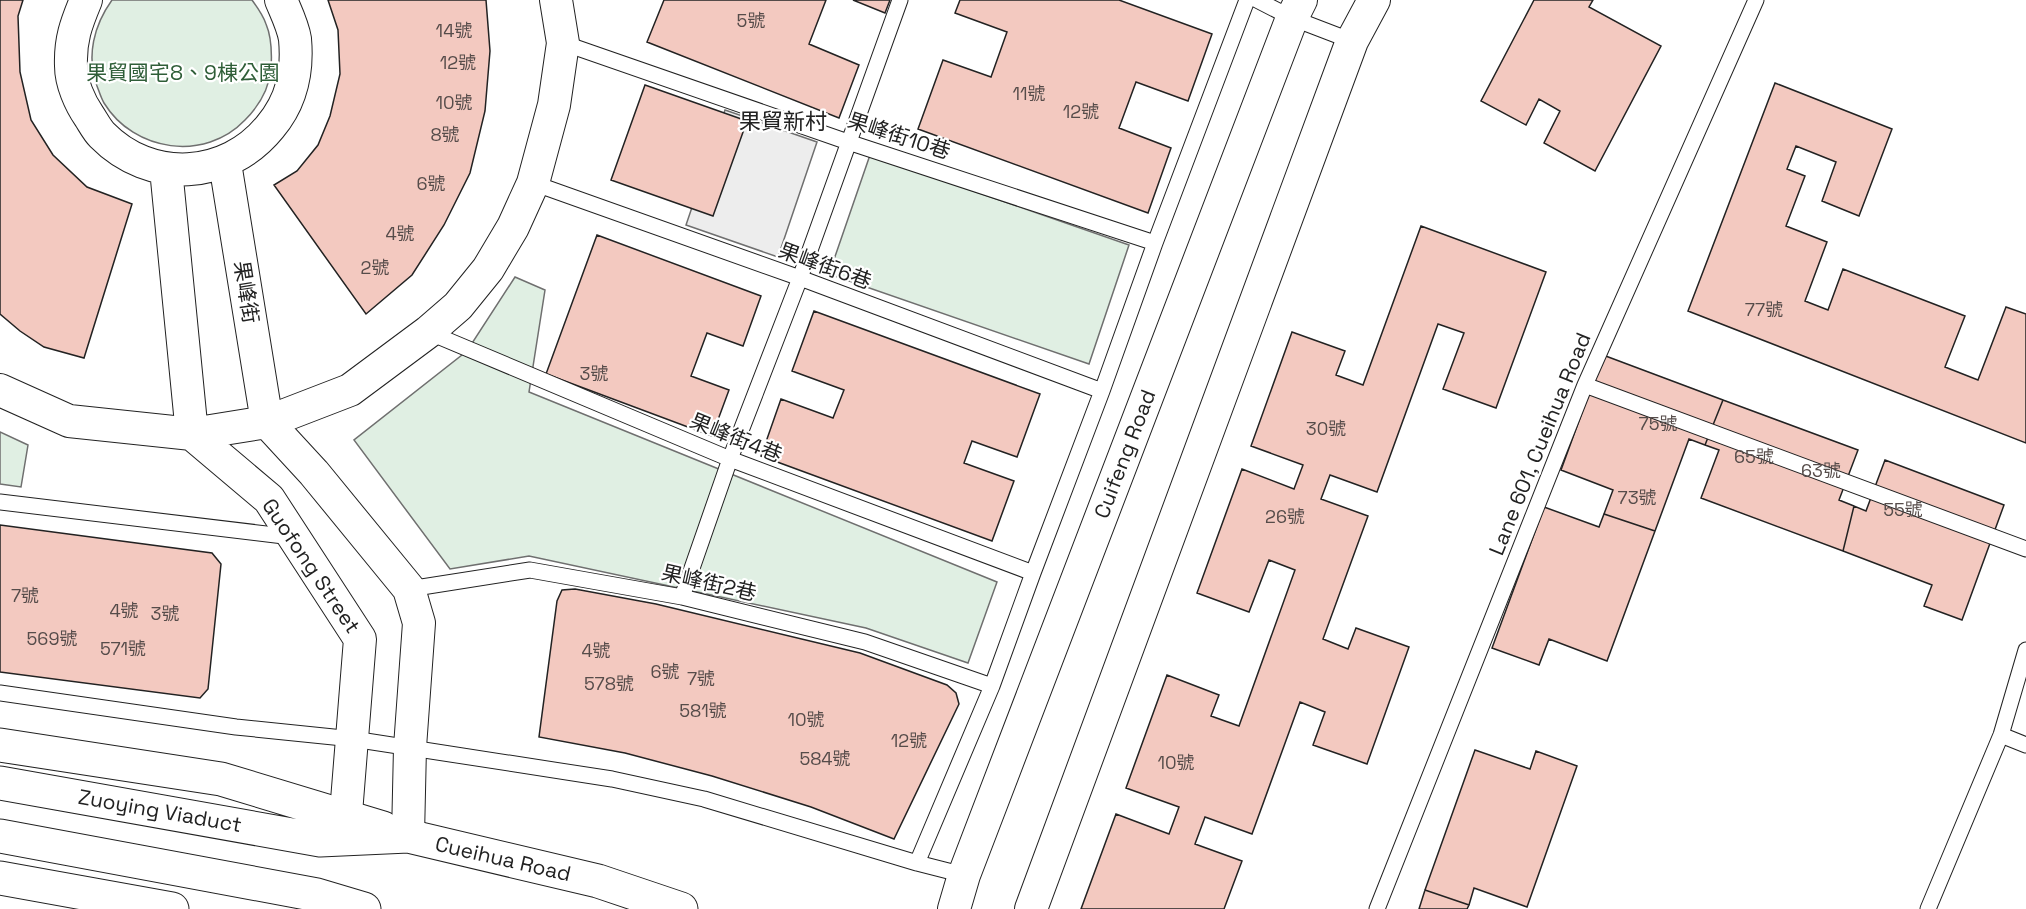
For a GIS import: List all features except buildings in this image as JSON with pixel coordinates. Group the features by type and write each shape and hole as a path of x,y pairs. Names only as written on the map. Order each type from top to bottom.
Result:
{"main road":[{"path":"0,746 221,779 337,832"},
{"name":"Zuoying Viaduct","path":"0,783 337,832"},
{"name":"Cueihua Road","path":"337,832 408,836 598,881 681,909"},
{"path":"0,836 317,895 364,909"},
{"path":"0,878 172,909"}],"street":[{"path":"86,0 73,31 71,68 81,104 102,135 131,157 166,169 196,170 225,163 258,143 282,112 295,75 294,36 281,0"},
{"path":"0,390 69,421 192,434 267,422 350,390 428,332 458,306 488,269 513,227 533,183 554,105 563,43 556,0"},
{"path":"1031,909 1352,41 1374,0"},
{"name":"Cuifeng Road","path":"954,909 964,875 1296,9"},
{"name":"果峰街","path":"225,163 267,422"},
{"path":"166,169 192,434"},
{"path":"267,422 314,473 409,589 419,623 410,747 408,836"},
{"name":"Guofong Street","path":"192,434 269,499 360,639 353,739 337,832"}],"lane":[{"path":"682,597 730,459 800,278 900,0"},
{"path":"917,863 992,686 1032,573 1247,0"},
{"path":"1257,0 1296,9 1352,41"},
{"name":"Lane 601, Cueihua Road","path":"1377,909 1585,385 1756,0"},
{"name":"果峰街10巷","path":"563,43 848,142 1155,243"},
{"name":"果峰街6巷","path":"533,183 800,278 1102,391"},
{"name":"果峰街4巷","path":"428,332 730,459 1032,573"},
{"path":"1585,385 2026,549"},
{"path":"0,502 293,537"},
{"name":"果峰街2巷","path":"409,589 530,570 682,597 865,642 992,686"},
{"path":"1928,909 2001,735 2026,650"},
{"path":"0,693 236,727 353,739 612,778 704,799 964,875"},
{"path":"2001,735 2026,745"}],"green space":[{"name":"果貿國宅8、9棟公園","path":"112,0 252,0 266,24 271,52 268,83 255,109 229,133 210,142 191,146 171,146 151,141 133,132 117,120 104,103 97,86 92,63 96,30"},
{"path":"870,155 1129,245 1089,364 829,274"},
{"path":"515,277 545,290 529,392 997,582 968,663 866,628 529,556 450,569 354,440 467,351"},
{"path":"0,432 28,445 21,487 0,484"}],"shaded area":[{"path":"725,110 817,142 778,257 686,225"}],"district":[{"name":"果貿新村","path":"783,121"}]}
